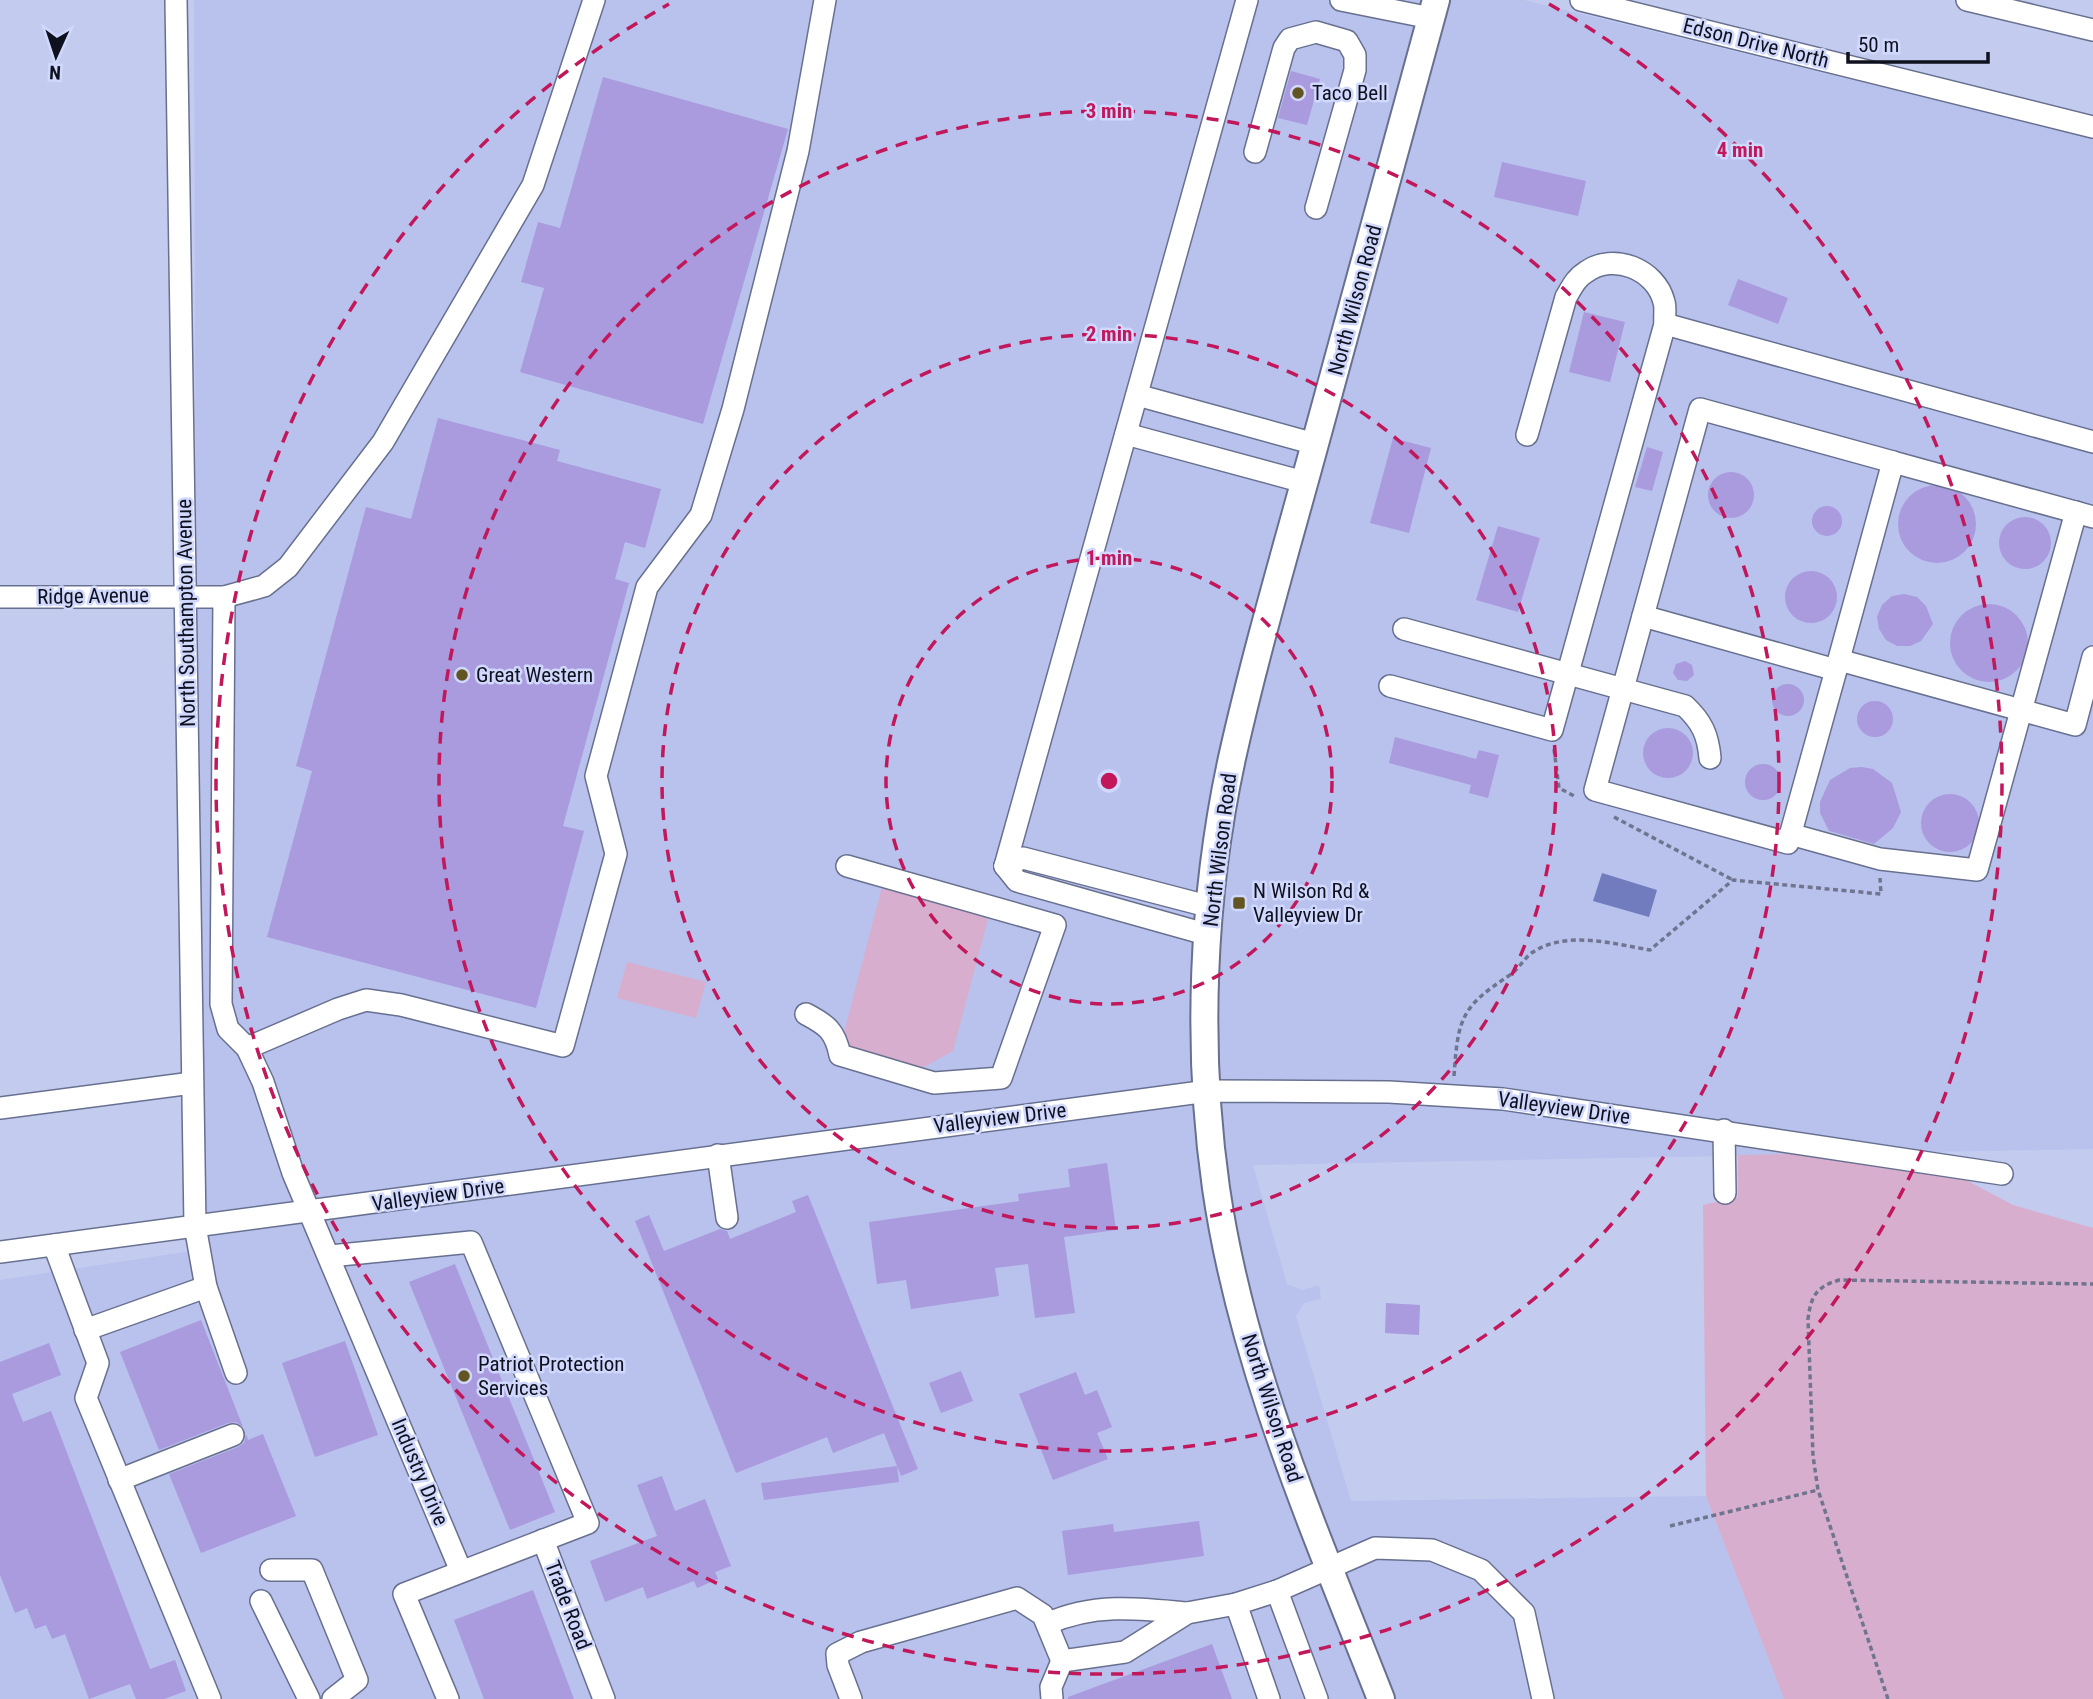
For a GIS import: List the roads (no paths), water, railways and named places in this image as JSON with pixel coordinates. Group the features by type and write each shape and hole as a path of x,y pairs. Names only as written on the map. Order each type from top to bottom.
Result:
{"main road":[{"name":"North Wilson Road","path":"1381,1699 1263,1389 1241,1309 1216,1187 1208,1091 1206,995 1211,907 1232,760 1304,482 1434,9"}],"street":[{"name":"North Southampton Avenue","path":"176,0 195,1226 206,1287 236,1373"},
{"name":"Ridge Avenue","path":"0,597 224,597 264,586 288,567 383,442 533,185 594,0"},
{"path":"247,1048 338,1009 366,1000 401,1005 563,1046 616,854 596,776 647,587 701,515 733,409 797,151 825,0"},
{"path":"1005,866 1247,0"},
{"path":"1341,0 1434,9"},
{"name":"Edson Drive North","path":"1581,0 2093,127"},
{"path":"1967,0 2093,30"},
{"path":"1255,152 1290,38 1316,32 1347,41 1355,55 1355,70 1316,208"},
{"path":"1390,686 1552,730 1665,324 1664,302 1652,279 1628,264 1608,264 1588,270 1575,281 1566,297 1527,435"},
{"path":"1665,324 2093,442"},
{"path":"1137,395 1315,444"},
{"path":"1790,834 1880,859 1977,870 2021,710 2084,514 1700,409 1594,790 1788,843 1790,834 1838,665 1893,462"},
{"path":"1126,434 1304,482"},
{"name":"Industry Drive","path":"224,597 221,1004 228,1029 247,1048 264,1082 310,1213 461,1570"},
{"path":"1643,616 2075,725 2093,657"},
{"path":"1404,629 1685,706 1699,719 1708,738 1710,758"},
{"path":"1005,866 1023,858 1211,907"},
{"path":"846,866 1055,925"},
{"path":"1005,866 1017,881 1209,935"},
{"path":"806,1014 830,1027 841,1055 934,1083 1001,1078 1055,925 1063,894"},
{"path":"0,1108 192,1083"},
{"name":"Valleyview Drive","path":"0,1252 310,1213 718,1155 1208,1091 1453,1094 1724,1130 2002,1174"},
{"path":"1724,1130 1725,1193"},
{"path":"718,1155 727,1218"},
{"name":"Trade Road","path":"330,1256 471,1242 588,1522 543,1540 604,1699"},
{"path":"54,1245 98,1363 86,1398 210,1699"},
{"path":"85,1330 206,1287"},
{"path":"119,1480 233,1435"},
{"path":"448,1699 404,1594 543,1540"},
{"path":"1047,1624 1070,1613 1126,1606 1187,1613 1236,1604 1277,1591 1375,1548 1432,1550 1481,1570 1524,1613 1544,1699"},
{"path":"271,1570 312,1570 358,1680 333,1699"},
{"path":"1277,1591 1317,1699"},
{"path":"851,1699 838,1665 837,1654 860,1642 1017,1598 1042,1615 1062,1661 1051,1688 1052,1699"},
{"path":"261,1601 309,1699"},
{"path":"1236,1604 1269,1699"},
{"path":"1062,1661 1125,1652 1187,1613"}],"place":[{"name":"Taco Bell","path":"1298,93"},
{"name":"Great Western","path":"462,675"},
{"name":"N Wilson Rd & Valleyview Dr","path":"1239,903"},
{"name":"Patriot Protection Services","path":"464,1376"}]}
